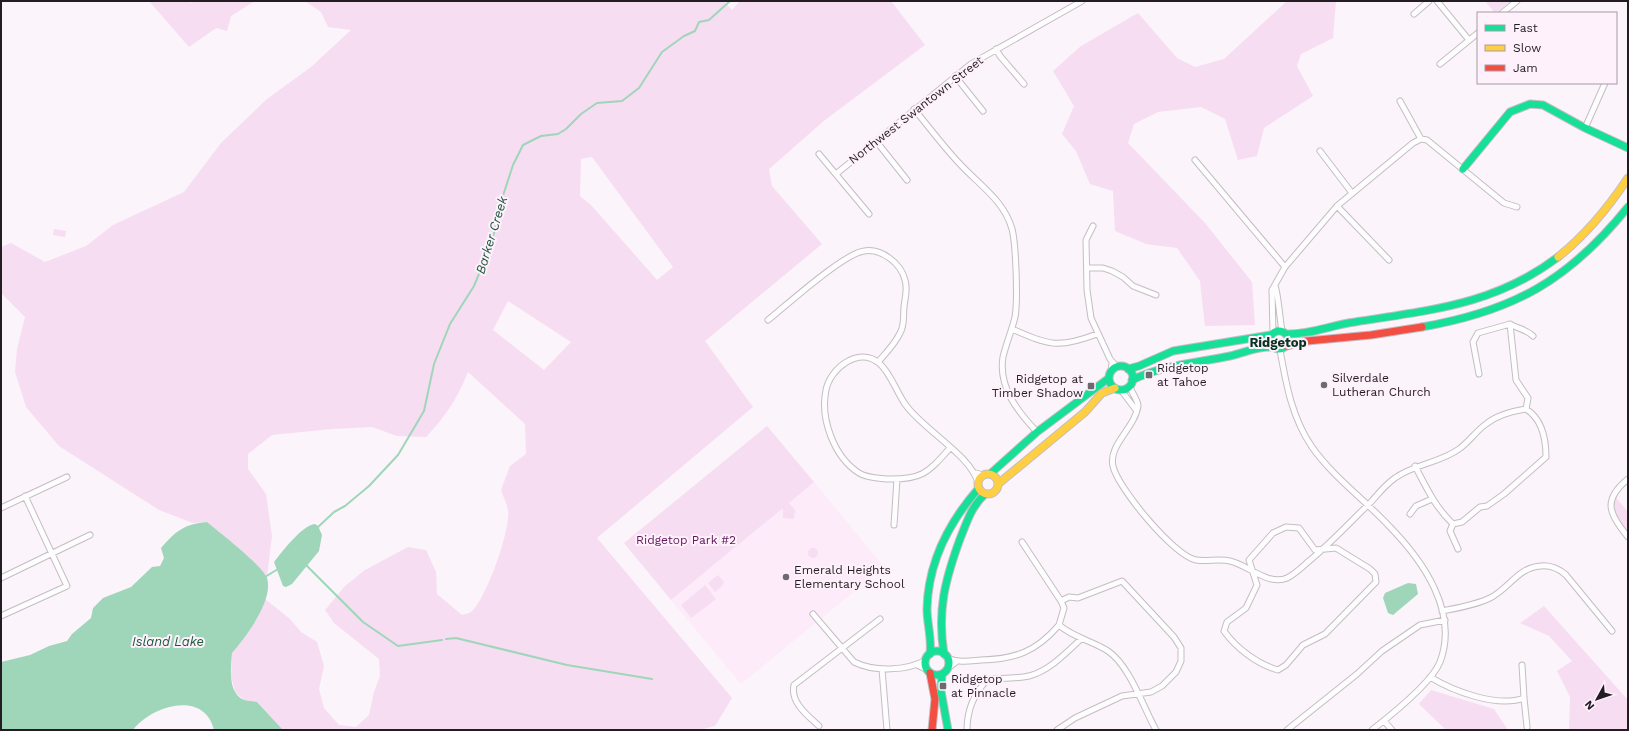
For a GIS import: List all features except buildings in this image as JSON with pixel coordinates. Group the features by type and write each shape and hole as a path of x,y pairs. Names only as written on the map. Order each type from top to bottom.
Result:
{"main road":[{"path":"1463,169 1504,119 1516,107 1536,104 1543,105 1628,148"},
{"path":"932,730 935,699 929,671 928,657 932,638 927,609 929,586 944,539 952,523 962,507 987,475 1002,465 1037,432 1112,370 1134,368 1158,356 1173,351 1222,342 1259,339 1272,334 1284,333 1300,335 1340,324 1451,307 1481,298 1507,288 1542,268 1572,245 1606,211 1628,178"},
{"path":"948,730 941,691 942,674 948,668 940,629 944,582 970,509 985,494 994,492 998,484 1085,412 1102,393 1118,389 1153,370 1233,355 1263,347 1272,347 1280,350 1287,346 1371,335 1463,318 1493,310 1524,297 1538,289 1586,254 1606,234 1628,207"},
{"path":"1284,333 1288,338 1287,346"},
{"path":"1272,334 1270,341 1272,347"},
{"path":"1128,369 1132,374 1131,383"},
{"path":"1112,370 1118,389"},
{"path":"987,475 996,478 998,484"},
{"path":"978,486 985,494"},
{"path":"928,657 937,652 946,656"},
{"path":"929,671 942,674"}],"street":[{"name":"Northwest Swantown Street","path":"836,174 914,109 978,59 1082,1"},
{"path":"1414,14 1429,1"},
{"path":"1437,1 1469,40"},
{"path":"1503,12 1517,1"},
{"path":"1440,64 1477,34"},
{"path":"996,49 1000,56 1024,84"},
{"path":"955,76 983,111"},
{"path":"1586,128 1605,84"},
{"path":"1400,101 1421,139"},
{"path":"914,109 959,164 992,196 1008,217 1013,234 1016,311 1012,330 1003,358 1005,382 1015,406 1037,432"},
{"path":"1272,334 1272,290 1285,267 1337,206 1413,143 1421,139 1427,140 1504,203 1517,207"},
{"path":"876,141 907,180"},
{"path":"1320,151 1352,193"},
{"path":"819,154 869,214"},
{"path":"1195,160 1285,267"},
{"path":"1337,206 1389,260"},
{"path":"1093,226 1086,240 1087,290 1091,318 1112,370"},
{"path":"768,320 846,258 865,251 877,252 886,255 902,272 905,278 907,294 901,333 878,362"},
{"path":"1087,268 1103,268 1112,271 1123,277 1133,286 1156,295"},
{"path":"1275,286 1278,291 1278,315 1284,333"},
{"path":"1510,324 1517,329 1528,331 1533,336"},
{"path":"1480,374 1473,342 1478,333 1510,324"},
{"path":"1510,324 1516,380 1528,398 1526,409"},
{"path":"1012,330 1044,342 1059,345 1077,342 1097,334"},
{"path":"1280,350 1292,406 1312,447 1339,477 1390,527 1412,552 1437,594 1445,620 1446,636 1440,662 1424,685 1372,730"},
{"path":"950,448 922,475 897,479 866,476 854,470 836,448 831,439 826,419 826,391 829,380 848,361 861,357 878,362 884,368 906,405 976,473 987,475"},
{"path":"1131,383 1138,405 1135,419 1113,453 1113,466 1121,484 1164,540 1182,555 1196,560 1230,561 1267,578 1286,578 1323,549 1394,478 1415,466 1458,450 1486,424 1514,412 1526,409 1531,412 1544,435 1546,457 1488,506 1480,507 1462,522 1452,524"},
{"path":"1118,389 1136,410"},
{"path":"1415,466 1432,499 1452,524"},
{"path":"976,473 978,486"},
{"path":"1,508 66,477"},
{"path":"894,525 897,479"},
{"path":"1628,479 1614,493 1610,504 1613,515 1628,537"},
{"path":"1,616 67,586 51,555 25,496"},
{"path":"1410,514 1416,506 1432,499"},
{"path":"1452,524 1450,531 1458,549"},
{"path":"1286,527 1299,528 1314,550 1336,548 1370,569 1375,574 1376,582 1325,634 1303,644 1286,665 1278,670 1255,659 1232,642 1224,631 1227,622 1246,608 1257,585 1252,571 1249,560 1273,533 1286,527"},
{"path":"1,578 90,535"},
{"path":"948,668 956,662 1004,659 1016,656 1038,646 1059,625 1064,608 1061,601 1022,542"},
{"path":"1442,611 1488,599 1527,568 1543,565 1559,569 1566,575 1612,631"},
{"path":"1057,730 1075,718 1122,696 1151,692 1162,686 1176,672 1181,661 1181,648 1174,637 1122,581 1078,598 1069,597 1061,601"},
{"path":"813,614 854,662 862,666 882,669 917,665 928,657"},
{"path":"819,726 806,714 794,698 792,693 794,685 841,647 880,619"},
{"path":"1287,730 1328,698 1382,651 1420,625 1445,620"},
{"path":"1059,625 1081,639 1109,652 1133,680 1137,694 1156,730"},
{"path":"967,730 970,704 980,686 988,679 1029,676 1045,669 1059,659 1081,639"},
{"path":"946,656 956,662"},
{"path":"917,665 929,671"},
{"path":"1522,665 1526,727"},
{"path":"882,669 887,730"},
{"path":"1430,677 1446,687 1492,700 1514,702 1524,698"},
{"path":"1384,721 1392,730"}],"shaded area":[{"name":"Emerald Heights Elementary School","path":"814,482 884,567 741,684 671,600"}],"green space":[{"path":"149,1 189,1 191,3 194,1 255,1 231,16 227,31 216,28 189,47"},
{"path":"305,1 724,1 732,10 740,1 891,1 925,45 825,120 769,169 772,186 822,244 705,341 753,407 597,538 732,698 715,726 699,730 283,730 257,702 244,700 235,692 231,676 232,653 251,628 265,599 290,619 301,632 317,642 324,666 319,689 324,708 339,725 356,727 369,715 374,692 380,676 379,659 334,623 325,610 345,586 365,570 408,547 426,550 436,572 437,594 462,615 471,612 479,602 497,562 506,532 508,510 501,490 510,466 526,454 525,424 468,372 460,391 450,407 426,437 397,436 372,427 332,429 272,435 248,454 248,469 266,494 272,536 267,576 242,551 207,522 193,523 159,510 59,446 26,407 15,372 17,349 25,317 1,293 1,247 11,243 45,262 86,246 113,225 184,192 221,143 267,99 311,67 351,30 328,27 321,12","holes":["592,157 673,267 657,280 591,205 580,196 581,159","508,301 571,342 544,370 493,330"]},
{"path":"1287,1 1336,1 1333,38 1301,54 1297,66 1313,96 1264,128 1257,156 1238,160 1225,119 1201,107 1158,112 1134,124 1128,143 1205,223 1252,282 1255,325 1205,326 1200,281 1177,248 1146,244 1115,231 1113,191 1090,184 1076,151 1062,134 1074,106 1053,71 1081,46 1138,13 1177,58 1195,67 1224,59"},
{"path":"1485,1 1511,1 1496,12 1494,12"},
{"path":"54,229 66,231 65,237 53,235"},
{"name":"Ridgetop Park #2","path":"767,426 814,482 789,503 795,510 794,519 783,518 783,508 671,600 624,543"},
{"path":"1614,495 1628,512 1628,537 1613,515"},
{"path":"811,548 815,548 818,553 815,558 811,558 808,555 808,551"},
{"path":"718,575 724,582 715,592 708,583"},
{"path":"705,585 716,599 691,618 681,605"},
{"path":"1544,606 1628,700 1628,730 1569,730 1570,697 1557,671 1572,661 1549,636 1520,623"},
{"path":"1431,690 1494,709 1508,730 1446,730 1419,704"}],"water":[{"name":"Island Lake","path":"207,522 258,566 267,578 268,587 263,607 251,628 232,653 231,679 232,686 239,697 244,700 257,702 283,730 214,730 208,717 200,709 189,706 176,706 152,714 141,721 133,730 1,730 1,662 30,655 49,646 67,641 72,634 91,618 93,608 103,598 131,587 152,567 160,566 164,558 161,548 171,537 181,529"},
{"path":"315,524 318,526 322,535 319,551 292,584 286,587 283,586 274,562 298,534 304,529"},
{"path":"1408,583 1416,584 1418,594 1393,615 1388,613 1383,598 1385,593"}],"waterway":[{"name":"Barker Creek","path":"317,528 334,512 345,506 369,486 398,455 424,411 434,364 450,324 474,286 486,257 495,230 497,214 513,165 523,145 541,136 558,134 566,129 581,114 597,103 622,101 639,88 662,52 684,36 695,31 699,22 709,20 730,1"},
{"path":"305,564 363,622 398,646 442,640"},
{"path":"265,577 278,569"},
{"path":"446,639 456,638 567,665 652,679"}],"traffic: fast":[{"path":"1463,169 1510,112 1530,104 1543,105 1585,128 1628,148"},
{"path":"1422,327 1485,312 1512,301 1537,288 1561,273 1584,254 1628,207"},
{"path":"1286,334 1304,333 1346,323 1410,314 1461,303 1510,286 1534,273 1558,257"},
{"path":"1275,331 1283,331 1288,336 1288,340 1286,347 1283,349 1275,349 1270,344 1270,336 1275,331"},
{"path":"1128,369 1139,366 1173,351 1271,335"},
{"path":"1132,380 1156,371 1180,365 1272,347"},
{"path":"1121,366 1129,370 1133,378 1129,386 1121,390 1113,386 1109,378 1113,370 1121,366"},
{"path":"990,474 1037,432 1109,378"},
{"path":"930,654 927,609 931,575 942,544 950,529 958,515 979,488"},
{"path":"944,654 941,624 946,582 967,521 976,504 985,494"},
{"path":"937,651 945,655 949,663 945,671 937,675 929,671 925,663 929,655 937,651"},
{"path":"942,674 941,691 948,730"}],"traffic: slow":[{"path":"1558,257 1578,240 1596,220 1613,200 1628,178"},
{"path":"998,484 1085,412 1102,393 1115,388"},
{"path":"988,474 995,477 998,484 995,491 988,494 981,491 978,484 981,477 988,474"}],"traffic: jam":[{"path":"1287,346 1307,341 1371,335 1422,327"},
{"path":"930,673 935,699 932,730"}],"place":[{"name":"Ridgetop at Tahoe","path":"1149,375"},
{"name":"Silverdale Lutheran Church","path":"1324,385"},
{"name":"Ridgetop at Timber Shadow","path":"1091,386"},
{"name":"Emerald Heights Elementary School","path":"786,577"},
{"name":"Ridgetop at Pinnacle","path":"943,686"}],"district":[{"name":"Ridgetop","path":"1278,342"}]}
